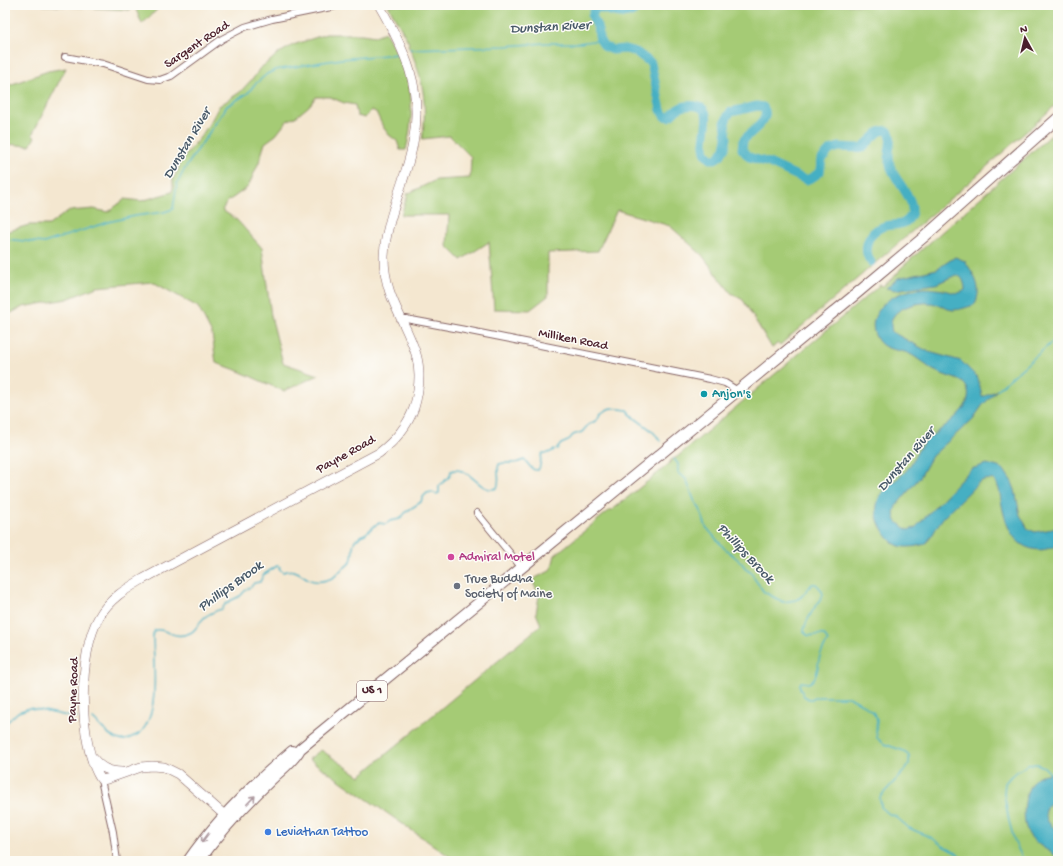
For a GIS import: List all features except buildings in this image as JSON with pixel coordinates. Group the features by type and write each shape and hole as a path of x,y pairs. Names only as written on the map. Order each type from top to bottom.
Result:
{"main road":[{"name":"Payne Road","path":"101,780 90,755 84,722 85,676 91,639 96,623 113,600 132,586 374,456 395,439 404,428 412,413 417,396 419,381 416,354 392,300 385,269 385,249 391,220 414,141 416,99 413,77 408,61 379,5"},
{"name":"US 1","path":"188,861 211,830 227,818 265,774 293,750 300,749 738,391 924,237 1058,118"},
{"path":"90,755 100,766 108,770 125,772"},
{"path":"101,780 149,766 170,769 184,779 227,818"},
{"name":"US 1","path":"199,861 217,837 227,818"}],"street":[{"name":"Sargent Road","path":"65,57 103,64 148,79 160,80 171,76 222,39 245,27 272,19 341,5"},
{"name":"Milliken Road","path":"401,320 406,319 465,330 710,379 725,383 738,391"},
{"path":"477,513 522,568"},
{"path":"101,780 113,832 117,861"}],"green space":[{"path":"43,5 133,5 130,10"},
{"path":"134,5 162,5 142,24"},
{"path":"388,5 1058,5 1058,103 973,179 780,345 778,343 772,348 743,300 731,293 702,255 670,226 617,210 598,251 548,253 548,296 530,310 494,309 489,242 461,260 447,246 449,215 401,215 407,199 407,194 436,180 470,178 471,157 450,136 422,139 424,126 424,102 421,79 408,45 409,43"},
{"path":"385,32 403,64 407,75 411,96 410,129 406,150 400,150 397,141 389,135 383,127 376,112 371,110 365,118 357,116 355,105 344,103 330,97 316,97 309,106 297,116 287,121 276,135 265,143 259,162 248,187 227,202 222,210 237,220 262,248 271,316 283,363 319,375 284,391 234,369 216,363 212,334 198,307 153,282 97,287 67,299 23,307 5,316 5,232 29,225 49,225 68,211 94,209 108,212 125,199 141,201 172,192 173,179 180,162 201,136 219,106 240,92 255,76 259,69 276,55 293,45 326,34 362,34 375,36"},
{"path":"66,68 32,135 35,137 30,146 5,144 5,89 7,86 48,71"},
{"path":"1058,129 1058,773 1039,776 1050,851 1053,854 1058,854 1058,861 712,861 710,858 694,861 649,861 646,857 637,861 456,861 309,759 321,750 360,776 541,625 536,613 539,596 533,582 535,578 548,572 552,567 555,555 669,464 671,460 677,457 880,285 883,286 897,274 901,268"},
{"path":"1058,795 1058,833 1047,821 1044,805"}],"water":[{"path":"955,257 965,261 977,282 978,293 974,305 953,310 932,303 920,303 909,306 899,310 893,317 891,322 892,332 929,352 961,361 978,378 982,396 997,390 982,406 973,419 932,456 920,477 896,506 894,514 896,521 908,530 915,528 971,469 987,464 1004,470 1012,482 1020,515 1028,529 1035,532 1058,528 1058,546 1044,550 1030,549 1016,540 1008,526 999,490 994,480 985,480 977,484 943,518 930,538 923,545 902,547 894,543 887,537 878,520 877,502 881,494 908,469 922,445 960,413 968,398 968,391 966,386 961,381 933,370 908,353 883,346 874,332 874,320 883,305 893,297 911,290 924,288 959,293 965,290 962,279 956,275 936,284 895,290 886,288 898,278 937,269"},
{"path":"1058,773 1058,797 1046,807 1046,815 1048,821 1058,831 1058,857 1030,836 1027,830 1024,813 1026,795 1034,780 1041,775"}],"waterway":[{"name":"Dunstan River","path":"634,5 636,10 627,13 617,13 598,7 595,9 592,16 597,26 600,40 605,47 613,50 625,49 636,52 651,63 661,110 664,116 669,117 678,109 687,106 697,106 703,109 707,122 704,147 706,154 711,159 715,159 720,156 725,148 727,138 725,123 728,115 731,112 757,106 763,107 765,117 759,126 743,141 742,149 749,157 769,163 806,180 820,172 822,159 830,150 839,147 863,147 879,132 887,131 889,133 890,166 910,199 912,211 910,217 904,223 882,227 873,233 867,247 868,257 871,262"},
{"name":"Dunstan River","path":"410,49 505,46 545,43 579,43 600,40"},
{"name":"Dunstan River","path":"5,239 44,243 108,222 173,209 177,184 184,170 227,106 248,93 254,85 267,74 275,70 341,59 398,54"},
{"path":"997,390 1058,337"},
{"name":"Phillips Brook","path":"93,719 116,739 126,740 139,734 147,724 151,713 154,686 153,634 155,630 163,630 175,635 190,633 204,617 222,609 228,602 240,596 254,583 260,582 263,575 277,566 280,567 279,569 283,572 295,571 313,581 332,578 351,561 355,540 378,523 386,524 390,521 400,519 407,511 421,502 422,498 427,493 439,493 439,486 450,476 451,471 458,470 464,472 485,487 491,489 497,488 499,482 499,464 516,463 524,460 531,468 538,470 543,453 548,453 557,449 561,444 568,441 573,435 582,432 588,425 597,420 600,414 611,408 627,410 652,431 660,441"},
{"name":"Phillips Brook","path":"674,459 678,464 678,473 686,479 694,500 700,509 706,527 724,548 752,573 764,592 783,602 796,600 801,597 812,584 816,584 820,588 823,595 822,598 815,606 807,620 804,631 807,635 824,635 828,641 820,656 815,678 809,683 801,682 800,684 800,688 804,696 809,699 818,697 849,697 873,712 877,720 877,738 884,744 904,751 909,756 909,764 905,770 880,797 881,807 909,828 932,838 958,854 966,861"},
{"name":"Phillips Brook","path":"5,724 18,712 30,708 77,718"},
{"name":"Phillips Brook","path":"1024,861 1015,843 1009,821 1004,793 1005,783 1011,776 1027,765 1037,764 1044,767 1051,774"}],"place":[{"name":"Anjon's","path":"704,394"},
{"name":"Admiral Motel","path":"451,557"},
{"name":"True Buddha Society of Maine","path":"457,586"},
{"name":"Leviathan Tattoo","path":"268,832"}]}
